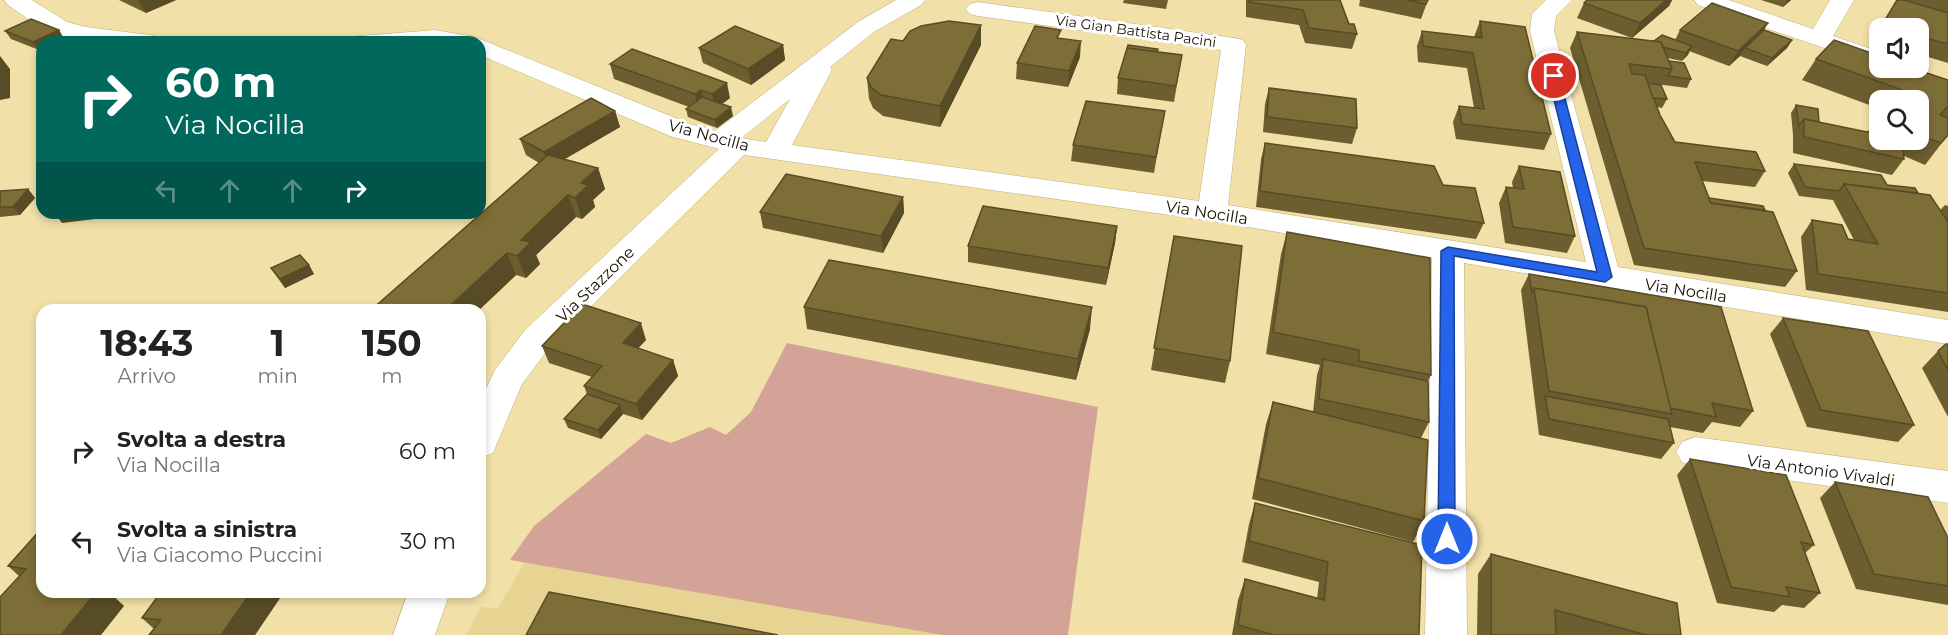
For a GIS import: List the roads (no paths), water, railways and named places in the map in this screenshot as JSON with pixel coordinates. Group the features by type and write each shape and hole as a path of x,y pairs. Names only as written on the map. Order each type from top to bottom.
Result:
{"street":[{"path":"16,0 59,27 100,36"},
{"path":"775,150 825,58 866,27 913,0"},
{"path":"1560,0 1544,14 1542,32 1605,277"},
{"path":"1706,0 1869,56"},
{"path":"1819,39 1842,0"},
{"name":"Via Gian Battista Pacini","path":"978,9 1234,45 1212,212"},
{"name":"Via Nocilla","path":"486,48 681,130 729,143 1212,212 1948,332"},
{"name":"Via Stazzone","path":"486,429 507,379 537,339 729,143 825,58"},
{"path":"1446,635 1448,251"},
{"name":"Via Antonio Vivaldi","path":"1695,452 1948,487"},
{"path":"414,635 427,598"}]}
